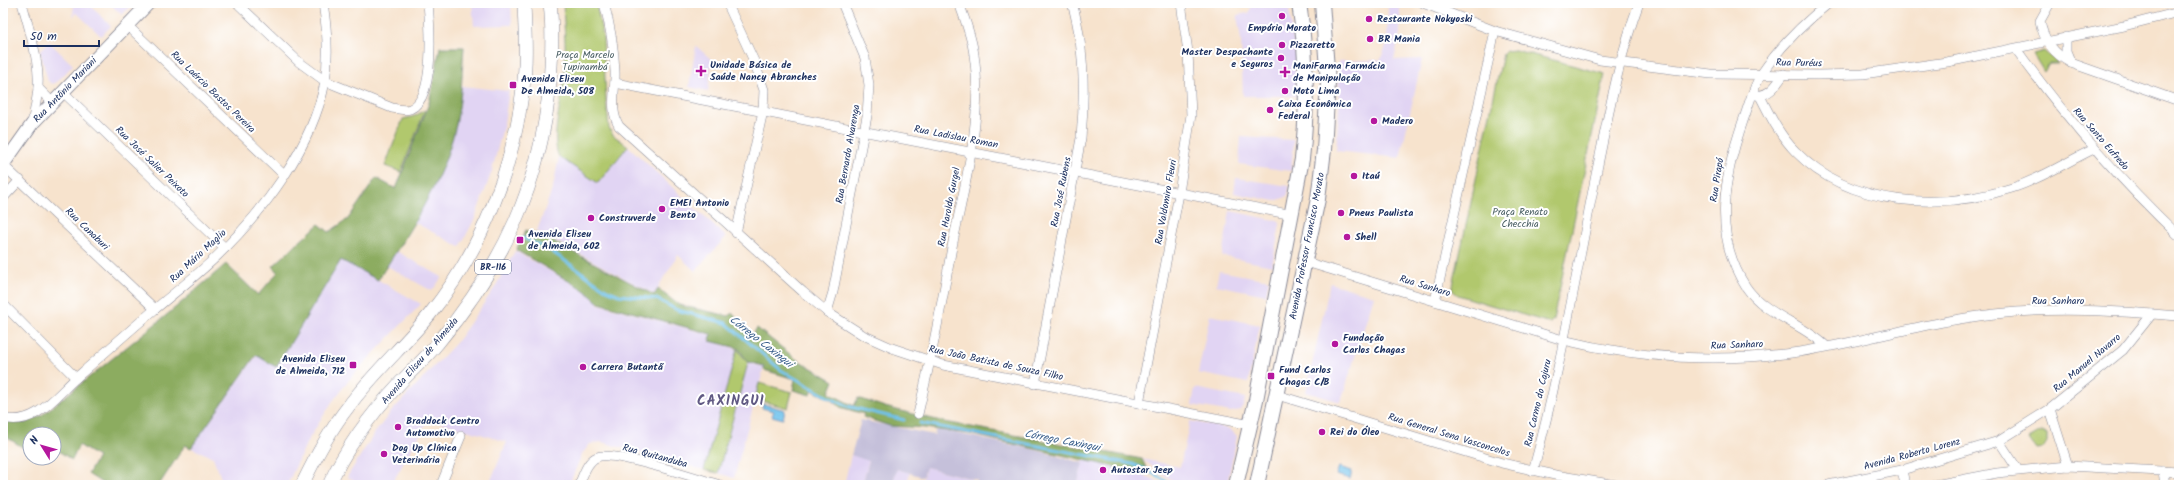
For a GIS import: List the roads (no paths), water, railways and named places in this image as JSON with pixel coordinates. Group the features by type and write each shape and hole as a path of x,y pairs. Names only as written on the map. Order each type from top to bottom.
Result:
{"highway":[{"name":"Avenida Professor Francisco Morato","path":"1236,485 1251,425 1293,215 1305,127 1305,60 1299,3"},
{"name":"Avenida Professor Francisco Morato","path":"1257,485 1306,262 1318,199 1327,119 1326,52 1322,3"}],"main road":[{"name":"Rua Antônio Mariani","path":"3,165 32,124 149,3"},
{"name":"BR-116","path":"302,485 328,435 348,406 431,313 463,267 480,236 506,171 516,132 524,86 524,3"},
{"name":"Avenida Eliseu de Almeida","path":"329,485 348,449 367,421 399,384 436,346 474,298 499,257 514,224 539,155 548,106 552,57 550,3"}],"street":[{"path":"22,3 32,40 38,88 32,124"},
{"path":"237,3 299,62 325,81 392,108 402,110 412,109 422,96 428,76 430,45 428,3"},
{"name":"Rua Mário Maglio","path":"3,418 13,420 27,419 45,407 76,378 225,248 258,210 284,175 311,123 325,81 327,41 323,3"},
{"name":"Rua João Batista de Souza Filho","path":"604,3 613,49 615,115 619,126 736,233 827,312 863,335 892,348 931,361 1035,384 1251,425"},
{"path":"727,3 762,79 764,90 763,111 736,233"},
{"name":"Rua Bernardo Alvarenga","path":"827,312 834,284 864,130 869,85 865,58 842,3"},
{"name":"Rua Haroldo Gurgel","path":"918,414 931,361 970,151 975,112 976,74 974,55 969,32 959,3"},
{"name":"Rua José Rubens","path":"1035,384 1082,138 1084,104 1081,43 1072,3"},
{"name":"Rua Valdomiro Fleuri","path":"1139,403 1179,192 1191,116 1188,52 1181,3"},
{"name":"Rua Puréus","path":"1422,3 1495,31 1567,52 1621,63 1711,74 1863,74 2016,49 2047,41 2124,26 2179,12"},
{"path":"1563,340 1603,140 1621,63 1639,3"},
{"name":"Rua Pirapó","path":"1826,346 1804,328 1784,318 1757,300 1746,288 1730,255 1724,227 1725,188 1734,148 1756,95 1762,74 1789,42 1829,3"},
{"path":"2050,3 2040,20 2047,41 2060,56 2071,63 2179,102"},
{"name":"Rua Laércio Bastos Pereira","path":"128,25 284,175"},
{"path":"1436,301 1495,31"},
{"path":"2066,37 2066,51 2071,63"},
{"name":"Rua Santo Eufredo","path":"2016,49 2048,93 2094,149 2139,198 2179,236"},
{"path":"1784,74 1772,89 1756,95 1782,137 1810,165 1829,178 1848,187 1877,196 1930,201 1980,196 2012,188 2052,172 2094,149"},
{"name":"Rua Ladislau Roman","path":"615,83 864,130 1293,215"},
{"path":"38,88 52,103"},
{"name":"Rua José Salier Peixoto","path":"63,92 225,248"},
{"name":"Rua Canaburi","path":"3,165 155,309"},
{"path":"3,198 20,180"},
{"name":"Rua Sanharo","path":"1306,262 1563,340 1662,357 1746,356 1799,352 1994,314 2051,311 2179,316"},
{"path":"3,304 76,378"},
{"name":"Rua Manuel Navarro","path":"2050,409 2123,350 2152,314"},
{"name":"Rua Carmo do Cajuru","path":"1534,470 1563,340"},
{"name":"Rua General Sena Vasconcelos","path":"1277,395 1502,463 1616,485"},
{"path":"2050,409 2068,466"},
{"name":"Avenida Roberto Lorenz","path":"1828,485 1902,470 2000,441 2050,409"},
{"path":"441,485 461,436"},
{"path":"2000,441 2018,470"},
{"name":"Rua Quitanduba","path":"579,485 587,466 596,457 605,455 720,485"},
{"path":"1935,485 2018,470 2068,466 2179,472"},
{"path":"1902,470 1905,485"},
{"path":"2163,471 2165,485"}],"water":[{"path":"763,404 785,410 783,419 772,416 774,411 762,408"},
{"path":"1339,467 1352,471 1350,479 1336,475"}],"waterway":[{"name":"Córrego Caxingui","path":"523,238 548,249 607,290 619,295 657,299 677,310 726,323 781,370 826,396 847,406 904,420"},
{"name":"Córrego Caxingui","path":"920,423 1132,464 1147,470 1172,485"}],"place":[{"name":"Empório Morato","path":"1282,16"},
{"name":"Restaurante Nokyoski","path":"1369,19"},
{"name":"BR Mania","path":"1370,39"},
{"name":"Pizzaretto","path":"1282,45"},
{"name":"Master Despachante e Seguros","path":"1281,58"},
{"name":"Unidade Básica de Saúde Nancy Abranches","path":"701,71"},
{"name":"ManiFarma Farmácia de Manipulação","path":"1285,72"},
{"name":"Avenida Eliseu De Almeida, 508","path":"513,85"},
{"name":"Moto Lima","path":"1285,91"},
{"name":"Caixa Econômica Federal","path":"1270,110"},
{"name":"Madero","path":"1374,121"},
{"name":"Itaú","path":"1354,176"},
{"name":"EMEI Antonio Bento","path":"662,209"},
{"name":"Pneus Paulista","path":"1341,213"},
{"name":"Construverde","path":"591,218"},
{"name":"Shell","path":"1347,237"},
{"name":"Avenida Eliseu de Almeida, 602","path":"520,240"},
{"name":"Fundação Carlos Chagas","path":"1335,344"},
{"name":"Avenida Eliseu de Almeida, 712","path":"353,365"},
{"name":"Carrera Butantã","path":"583,367"},
{"name":"Fund Carlos Chagas C/B","path":"1271,376"},
{"name":"Braddock Centro Automotivo","path":"398,427"},
{"name":"Rei do Óleo","path":"1322,432"},
{"name":"Dog Up Clínica Veterinária","path":"384,454"},
{"name":"Autostar Jeep","path":"1103,470"}],"district":[{"name":"CAXINGUI","path":"731,401"}],"park label":[{"name":"Praça Marcelo Tupinambá","path":"585,60"},
{"name":"Praça Renato Checchia","path":"1520,218"}]}
